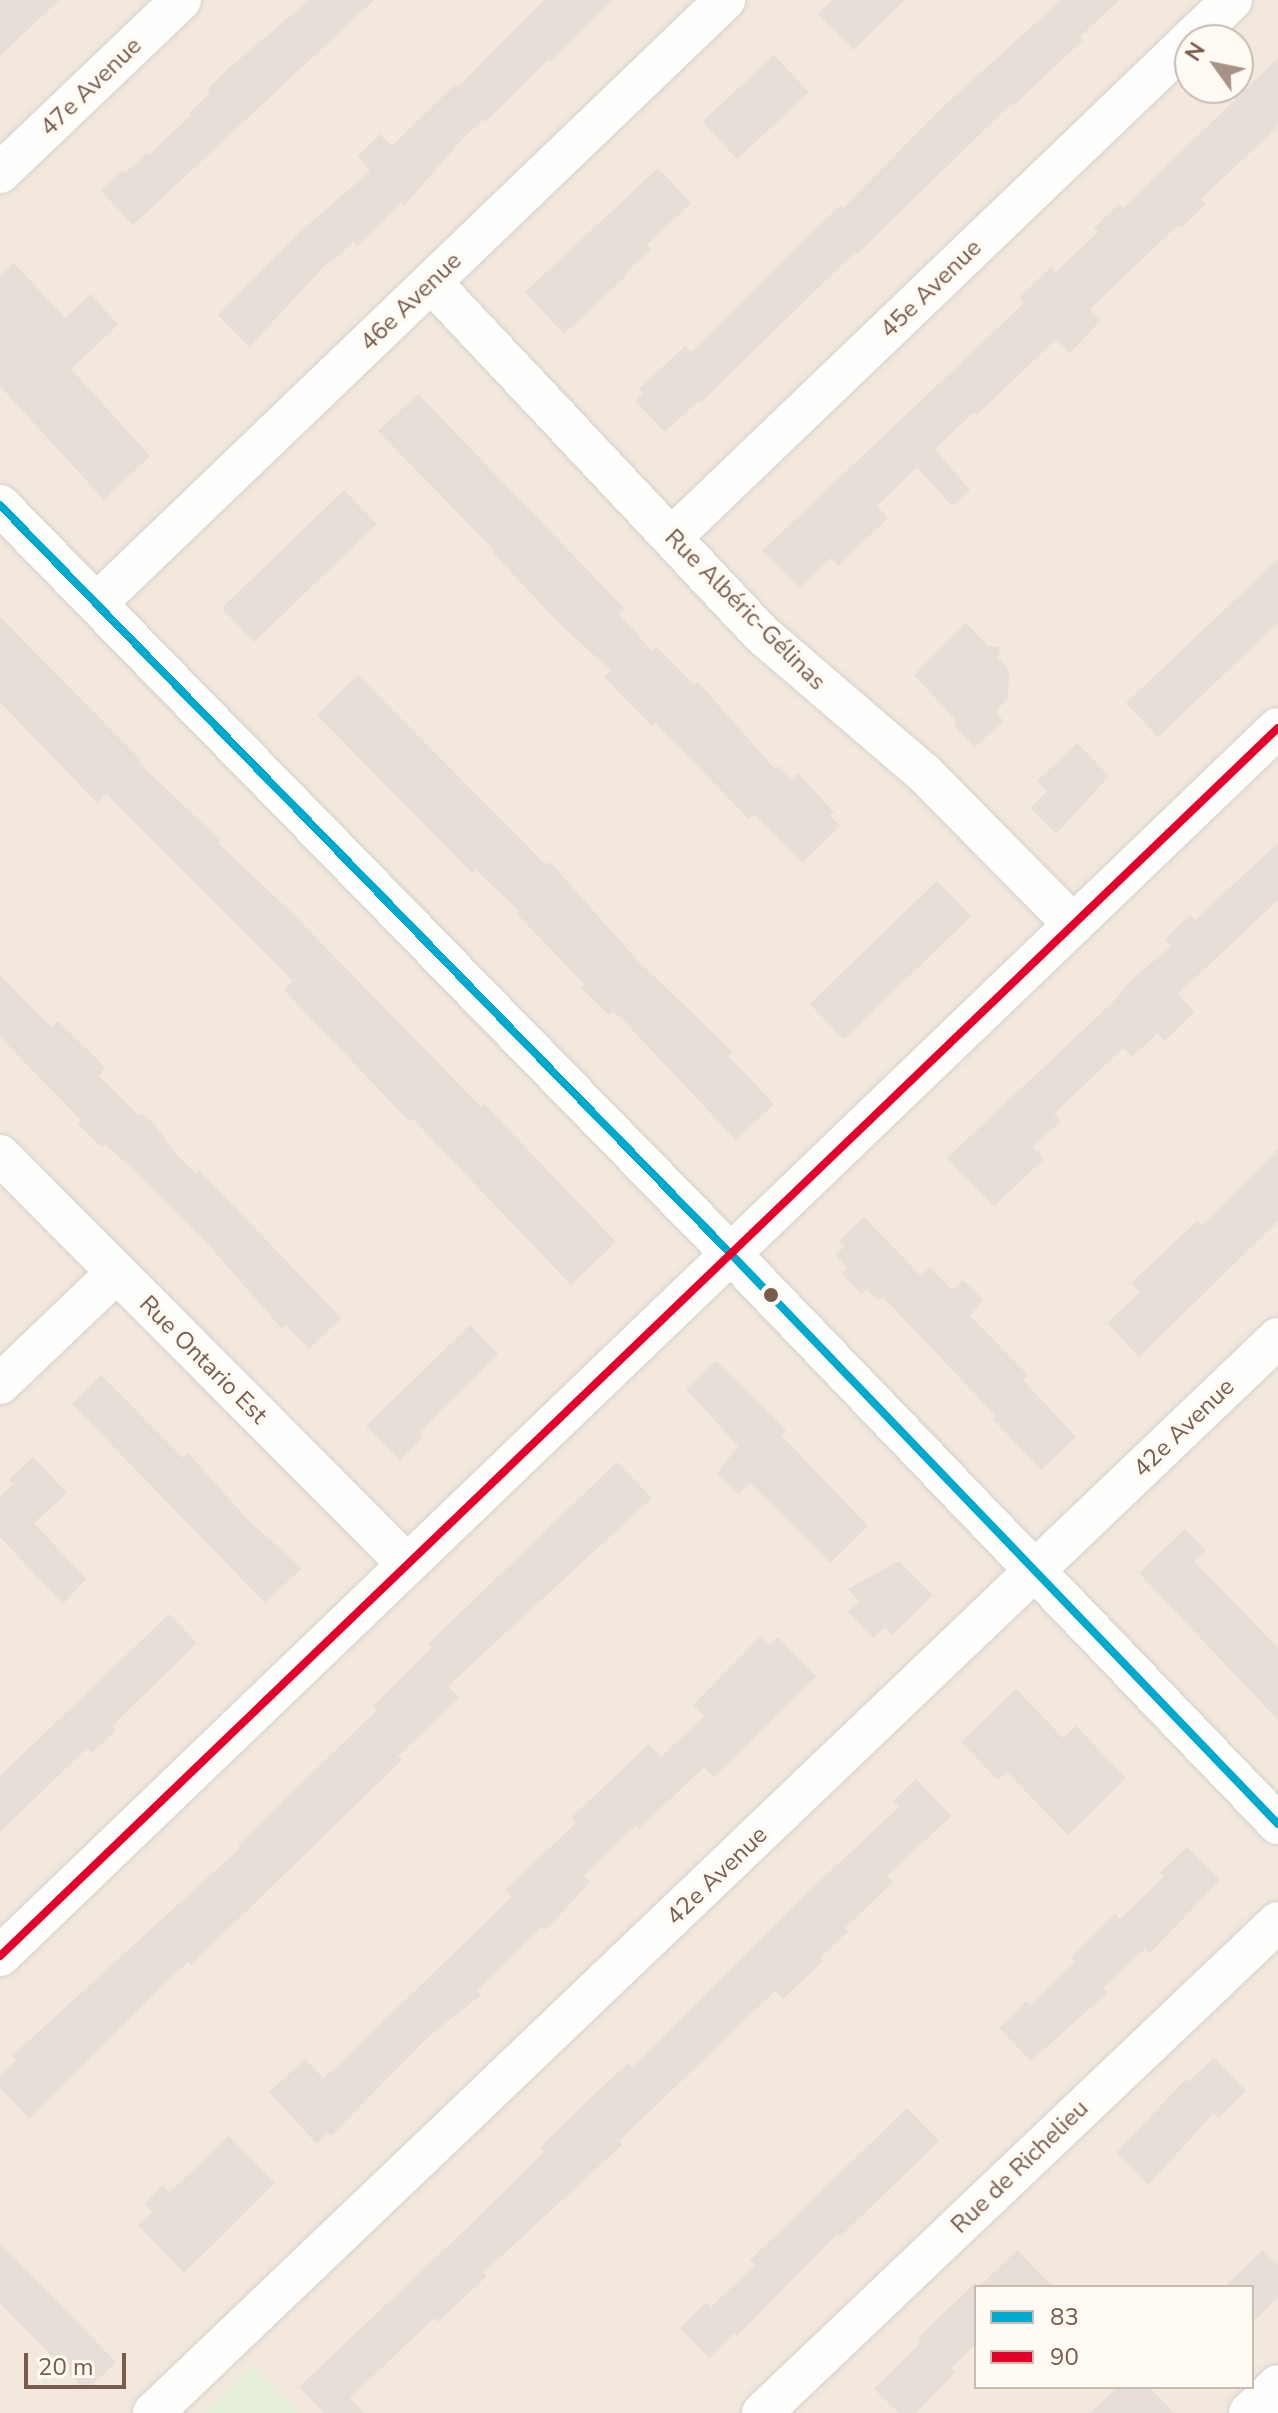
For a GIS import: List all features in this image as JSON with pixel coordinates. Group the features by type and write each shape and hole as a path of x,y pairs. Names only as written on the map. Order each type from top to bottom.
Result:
{"street":[{"name":"47e Avenue","path":"0,173 181,0"},
{"name":"46e Avenue","path":"97,603 725,0"},
{"name":"45e Avenue","path":"1207,24 1232,0"},
{"name":"45e Avenue","path":"672,537 1174,55"},
{"name":"Rue Albéric-Gélinas","path":"432,283 764,636 924,773 1072,923"},
{"path":"0,505 731,1254 1278,1824"},
{"path":"0,1956 1278,728"},
{"name":"Rue Ontario Est","path":"0,1155 407,1564"},
{"path":"0,1384 116,1273"},
{"name":"42e Avenue","path":"153,2413 1278,1338"},
{"name":"Rue de Richelieu","path":"762,2413 1278,1922"},
{"path":"1249,2413 1278,2385"}],"shaded area":[{"path":"0,0 1278,0 1278,2413 0,2413"}],"green space":[{"path":"254,2365 299,2413 204,2413"}],"building":[{"path":"0,0 59,0 0,56"},
{"path":"309,0 374,0 133,225 101,191 123,170 125,173 147,153 149,155 191,115 189,113 210,93 207,90 229,68"},
{"path":"544,0 613,0 551,62 549,59 486,121 484,119 464,137 404,206 401,203 357,246 353,242 332,262 330,260 249,347 218,315 301,231 370,171 358,156 380,134 392,146 455,84 458,87"},
{"path":"832,0 905,0 853,50 818,14"},
{"path":"1061,0 1119,0 1080,37 1083,40 1014,105 1012,103 700,403 698,401 665,432 635,401 643,393 639,389 685,346 691,352 792,251 841,205 843,208 946,104"},
{"path":"774,55 809,92 737,159 702,122"},
{"path":"1278,58 1278,126 1201,199 1206,204 1181,228 1178,225 1090,309 1101,320 1070,353 1056,339 977,415 974,412 935,449 970,490 952,506 917,467 877,506 888,518 838,566 831,558 800,589 762,551 1024,303 1019,298 1051,267 1056,272 1098,232 1094,228 1119,204 1123,208 1230,104 1254,104 1254,81"},
{"path":"658,168 691,203 647,245 651,249 625,273 627,275 564,334 525,292"},
{"path":"14,263 65,318 91,294 118,325 71,369 150,456 104,500 0,386 0,276"},
{"path":"418,394 625,609 619,614 652,651 657,647 694,685 698,682 775,769 779,766 792,779 798,773 834,812 830,815 840,826 802,863 754,814 749,819 655,723 652,726 604,677 611,671 561,625 492,552 494,550 378,431"},
{"path":"344,490 377,524 254,642 222,608"},
{"path":"1278,559 1278,623 1158,737 1126,703"},
{"path":"0,617 141,760 138,762 220,840 218,843 292,913 481,1107 484,1104 616,1242 571,1285 412,1118 409,1121 284,990 293,981 106,794 97,803 0,702"},
{"path":"966,623 988,646 1001,647 998,658 1009,670 1008,698 996,711 1003,721 975,747 954,726 956,720 914,675"},
{"path":"358,675 546,865 550,862 638,961 733,1052 728,1056 774,1104 736,1140 624,1021 613,1011 609,1015 581,988 586,986 516,913 519,911 476,870 472,873 317,715"},
{"path":"1077,743 1109,776 1056,834 1030,808 1047,791 1037,781"},
{"path":"1278,843 1278,900 1178,994 1194,1012 1165,1041 1157,1034 1132,1057 1123,1048 1054,1114 1061,1121 1033,1147 1044,1159 994,1206 947,1158 1113,1002 1133,978 1172,946 1165,939 1190,915 1195,920"},
{"path":"937,881 971,916 844,1039 810,1004"},
{"path":"0,975 51,1027 58,1021 105,1067 99,1076 139,1116 142,1113 155,1125 175,1153 196,1174 199,1170 341,1318 309,1349 286,1325 282,1329 207,1243 129,1166 105,1144 101,1147 78,1124 81,1120 0,1037"},
{"path":"1278,1149 1278,1221 1139,1357 1107,1323 1140,1292 1131,1283 1197,1221 1202,1225"},
{"path":"864,1217 921,1276 930,1267 952,1290 963,1280 983,1300 970,1316 1028,1375 1023,1380 1076,1437 1041,1470 993,1419 996,1416 883,1297 879,1301 867,1289 861,1294 842,1274 847,1268 835,1255 845,1246 839,1241"},
{"path":"470,1325 498,1354 442,1409 420,1433 423,1437 400,1460 366,1426"},
{"path":"716,1361 786,1430 781,1435 868,1526 830,1563 750,1483 739,1494 717,1474 738,1446 686,1389"},
{"path":"101,1375 183,1458 188,1453 249,1521 302,1568 265,1603 72,1404"},
{"path":"33,1457 67,1493 34,1523 86,1579 63,1604 0,1537 0,1497 13,1484 9,1480"},
{"path":"617,1462 652,1498 448,1686 459,1698 398,1756 402,1760 191,1965 188,1962 161,1987 30,2119 0,2088 0,2075 16,2060 12,2056 240,1848 238,1845 377,1710 373,1706 431,1648 428,1644"},
{"path":"1185,1529 1206,1551 1194,1561 1278,1648 1278,1720 1139,1573"},
{"path":"899,1561 933,1595 892,1635 885,1627 873,1638 848,1612 859,1602 848,1589"},
{"path":"169,1614 197,1643 112,1726 116,1730 92,1753 87,1748 0,1832 0,1776"},
{"path":"761,1636 770,1645 778,1637 816,1677 714,1777 704,1767 639,1829 636,1825 584,1876 590,1882 556,1919 545,1930 542,1927 477,1991 481,1995 427,2038 331,2136 328,2133 317,2144 269,2092 305,2059 323,2078 336,2067 512,1897 505,1890 576,1823 571,1818 649,1744 661,1757 704,1716 693,1705"},
{"path":"1016,1689 1063,1738 1076,1726 1126,1778 1068,1835 1007,1772 998,1780 961,1742"},
{"path":"916,1779 951,1816 887,1876 893,1882 845,1928 848,1931 820,1958 823,1961 783,1999 775,1991 619,2141 622,2145 483,2273 487,2276 438,2322 434,2318 350,2398 364,2413 324,2413 299,2387 544,2152 540,2147 628,2063 632,2067 809,1891 899,1807 893,1801"},
{"path":"1187,1847 1220,1880 1149,1954 1145,1949 1124,1968 1103,1988 1107,1993 1031,2061 999,2028 1026,2001 1031,2005 1075,1962 1071,1958 1115,1914 1120,1919 1164,1877 1160,1873"},
{"path":"1214,2058 1246,2091 1219,2118 1214,2113 1148,2185 1116,2153 1186,2079 1188,2082"},
{"path":"907,2108 939,2141 840,2237 837,2234 737,2336 734,2333 709,2358 680,2328 707,2302 711,2307 755,2265 750,2260"},
{"path":"229,2136 275,2183 184,2273 138,2225 152,2212 145,2203 163,2185 170,2192"},
{"path":"0,2243 116,2362 86,2391 0,2303"},
{"path":"1017,2250 1051,2285 981,2285"},
{"path":"1263,2250 1278,2265 1278,2297 1254,2321 1254,2285 1226,2285"},
{"path":"976,2282 974,2346 951,2368 955,2373 916,2413 899,2413 874,2389 921,2342 918,2338"},
{"path":"1116,2389 1151,2389 1174,2413 1090,2413"}],"transit line":[{"name":"83","path":"0,505 731,1254 1278,1824"},
{"name":"90","path":"0,1956 1278,728"}]}
